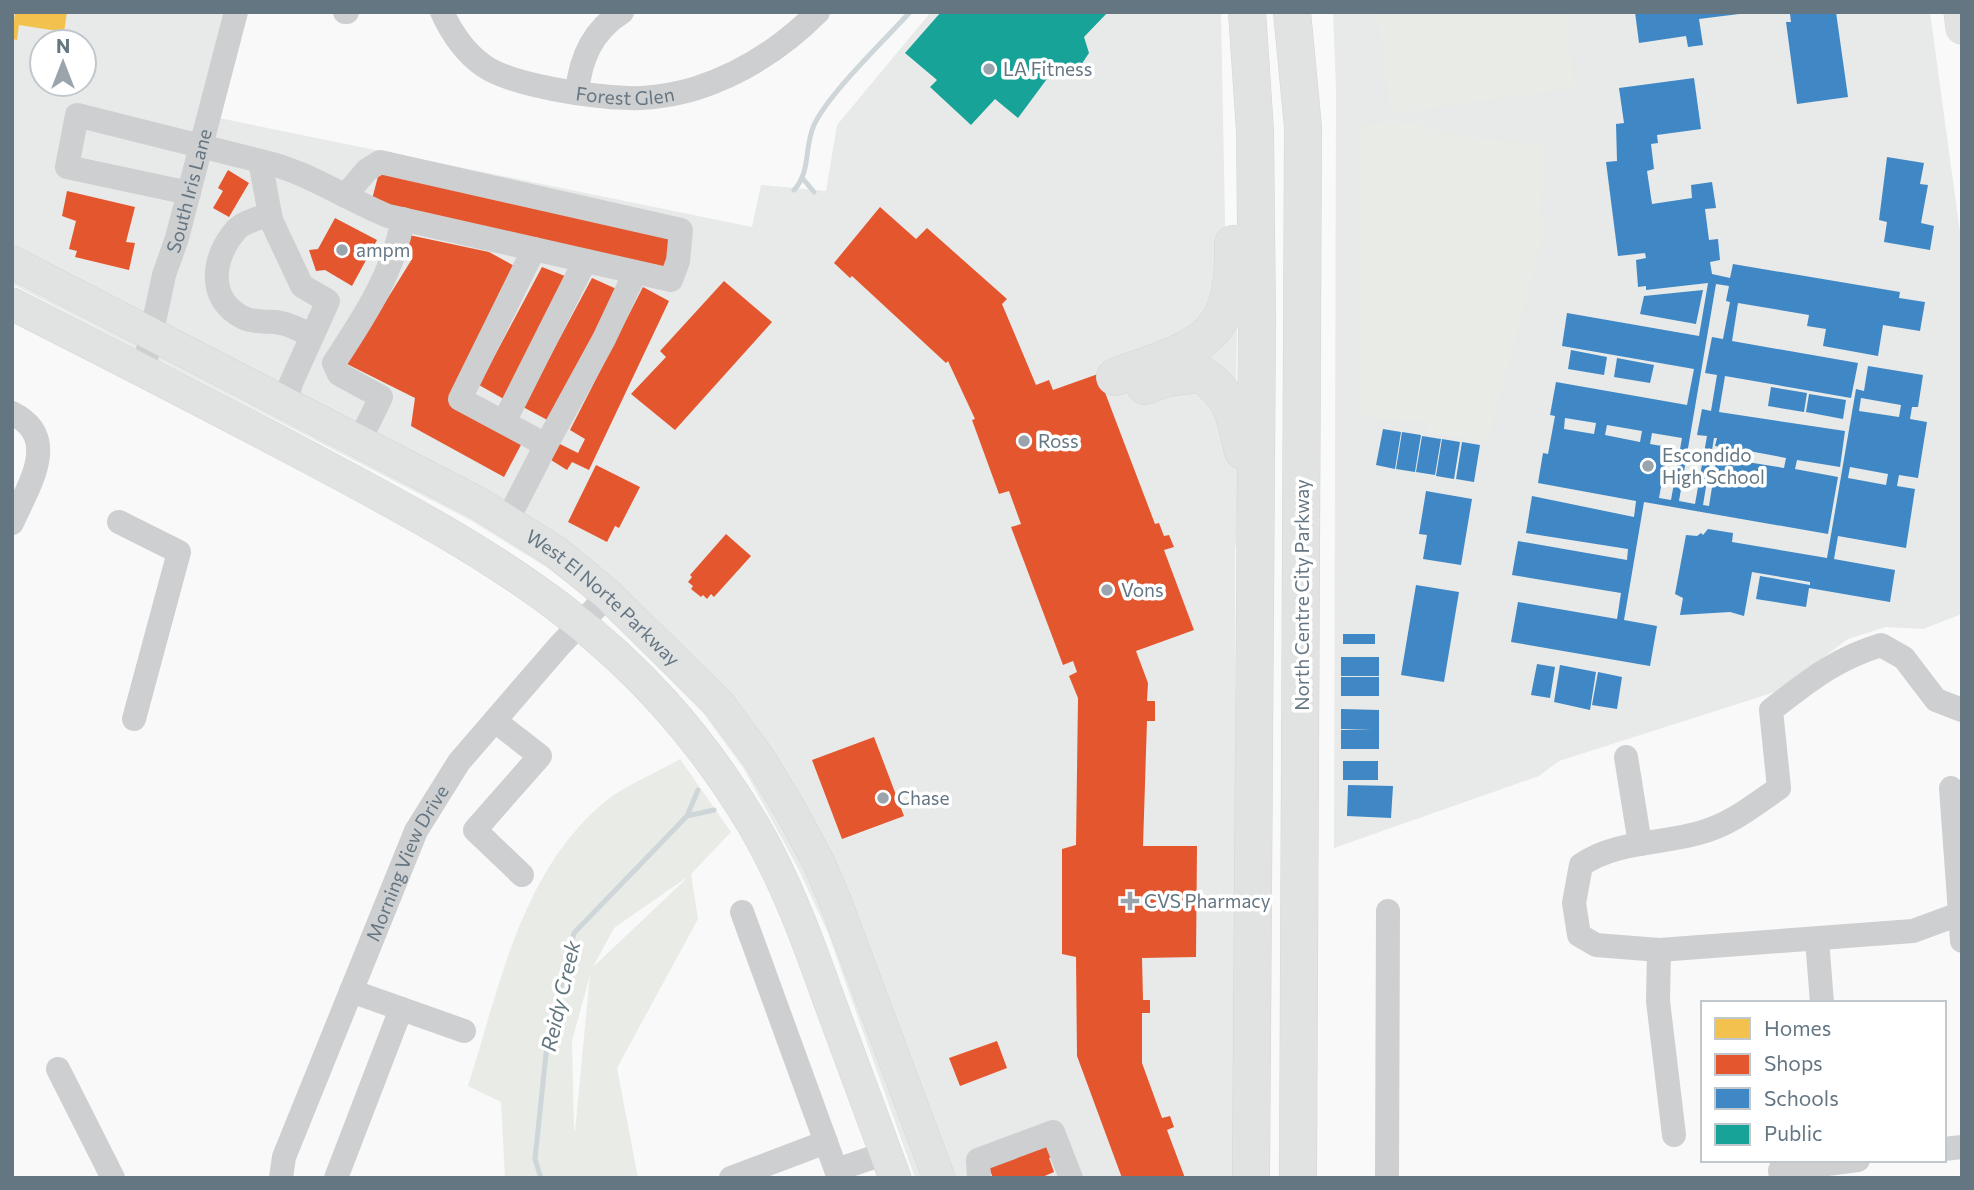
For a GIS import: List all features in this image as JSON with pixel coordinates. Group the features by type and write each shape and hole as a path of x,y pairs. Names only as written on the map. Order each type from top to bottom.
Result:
{"highway":[{"path":"1238,12 1234,27 1230,132 1234,267 1230,301 1209,337 1118,385 1201,374 1218,387 1231,402 1256,508"},
{"path":"1247,12 1255,131 1256,508 1251,1178"},
{"name":"North Centre City Parkway","path":"1292,12 1303,127 1298,1178"}],"main road":[{"path":"1960,12 1962,28"},
{"name":"West El Norte Parkway","path":"12,262 507,521 556,552 608,595 719,704 759,758 819,863 939,1178"},
{"name":"West El Norte Parkway","path":"12,304 144,369 472,546 516,573 581,622 645,681 698,741 755,828 779,875 809,945 890,1165"}],"street":[{"name":"South Iris Lane","path":"144,369 164,275 236,12"},
{"name":"Forest Glen","path":"442,12 451,33 486,68 509,78 577,93 631,99 696,88 756,62 798,32 818,12"},
{"path":"577,93 579,72 595,34 622,12"},
{"path":"188,193 67,167 76,115 291,167 345,196 388,216 671,281 678,261 681,230 380,162 367,170 345,196"},
{"path":"260,161 270,214 302,286 328,301 291,383 286,404"},
{"path":"270,214 237,228 216,259 216,280 230,309 244,318 260,323 279,322 312,335"},
{"path":"359,442 381,397 340,374 334,363 386,279 397,252 403,219"},
{"path":"534,249 460,399 546,445"},
{"path":"504,422 585,261"},
{"path":"507,521 604,340 635,273"},
{"path":"12,413 23,418 37,435 39,457 12,523"},
{"path":"119,522 178,551 134,719"},
{"name":"Morning View Drive","path":"281,1178 284,1157 416,831 459,762 581,622 608,595"},
{"path":"1962,710 1936,700 1904,658 1881,645 1849,655 1829,665 1771,710 1779,788 1730,823 1699,834 1600,852 1581,864 1574,904 1579,935 1596,945 1659,950 1913,931 1962,913"},
{"path":"495,721 540,756 475,830 522,875"},
{"path":"1626,757 1640,844"},
{"path":"1951,788 1962,941"},
{"path":"1387,1178 1388,911"},
{"path":"743,912 837,1174 890,1165"},
{"path":"1817,939 1822,1001"},
{"path":"1659,950 1658,1001 1674,1135"},
{"path":"351,991 464,1031"},
{"path":"336,1178 401,1009"},
{"path":"58,1069 113,1178"},
{"path":"979,1178 978,1160 1053,1132 1071,1178"},
{"path":"732,1178 825,1142"},
{"path":"1781,1178 1780,1170 1842,1162"}],"shaded area":[{"path":"12,12 236,12 209,116 752,227 761,185 826,191 837,125 931,12 1221,12 1226,272 1237,328 1236,393 1242,515 1235,549 1236,1178 915,1178 828,933 799,870 744,769 703,713 598,606 546,567 470,520 12,284"},
{"name":"Escondido High School","path":"1333,12 1930,12 1962,247 1962,614 1923,629 1886,627 1848,639 1778,691 1559,761 1539,776 1334,848 1336,90"},
{"path":"1377,12 1565,12 1575,88 1391,114"},
{"path":"1395,121 1408,124 1424,121 1425,127 1433,127 1434,132 1538,145 1547,154 1538,220 1546,222 1489,437 1485,442 1426,432 1428,421 1371,420 1368,416 1359,417 1361,130 1366,125"},
{"path":"680,759 731,832 691,874 698,919 617,1068 638,1178 505,1178 501,1102 468,1086 502,973 531,899 550,865 573,833 601,805 629,786","holes":["686,879 593,967 614,928","590,975 575,1131 574,1131 572,1041"]}],"building: Homes":[{"path":"15,12 67,12 65,28 19,25 17,40 12,39"}],"building: Shops":[{"path":"380,169 674,237 663,271 371,203"},
{"path":"228,170 249,183 229,217 213,208 223,191 218,188"},
{"path":"67,191 135,207 126,242 135,243 129,270 75,257 77,251 69,249 76,221 62,216"},
{"path":"880,207 916,239 927,228 1007,299 1002,304 1036,385 1049,380 1053,390 1098,374 1155,524 1159,523 1164,536 1169,535 1174,547 1164,550 1194,630 1136,651 1148,683 1147,701 1155,701 1155,721 1147,721 1143,846 1197,846 1196,957 1142,958 1143,1000 1150,1000 1150,1013 1142,1013 1142,1063 1162,1118 1170,1116 1174,1127 1167,1130 1185,1178 1122,1178 1077,1056 1076,957 1062,954 1062,849 1076,845 1078,698 1069,676 1077,672 1073,661 1063,665 1011,527 1021,524 1009,491 999,494 972,420 975,419 948,361 946,363 852,276 850,278 834,263"},
{"path":"335,218 377,240 352,286 325,270 316,271 309,250 318,249"},
{"path":"409,235 489,252 518,268 450,403 523,441 504,477 411,426 415,398 347,364 412,259 403,257"},
{"path":"542,267 570,278 509,402 479,385"},
{"path":"592,278 621,291 553,423 523,407"},
{"path":"724,281 772,322 675,430 631,394 666,357 660,351"},
{"path":"643,287 669,301 589,470 572,462 567,470 551,460 558,443 578,453 585,439 570,430"},
{"path":"596,465 640,487 619,528 615,526 607,542 568,522"},
{"path":"726,534 751,556 714,597 711,594 707,599 703,595 701,597 691,589 693,586 688,582 692,577 690,575"},
{"path":"874,737 904,816 842,839 812,760"},
{"path":"997,1041 1007,1068 960,1086 949,1058"},
{"path":"1043,1143 1055,1156 1049,1158 1054,1172 1040,1178 993,1178 988,1165"}],"building: Schools":[{"path":"1635,12 1739,14 1699,19 1703,45 1688,47 1686,36 1639,43"},
{"path":"1836,12 1848,97 1797,104 1786,22 1791,22 1790,14"},
{"path":"1694,78 1701,129 1657,135 1658,143 1651,144 1654,169 1647,171 1652,204 1692,198 1691,185 1712,182 1716,208 1705,209 1709,240 1718,239 1720,260 1710,262 1712,274 1730,278 1733,264 1900,292 1899,298 1925,302 1920,331 1883,325 1878,356 1823,346 1826,329 1807,326 1809,315 1738,303 1732,341 1858,363 1851,398 1725,376 1719,412 1845,431 1840,467 1797,460 1795,469 1838,477 1828,534 1644,502 1624,620 1657,626 1650,666 1511,642 1518,602 1617,619 1621,593 1512,575 1518,541 1627,560 1628,549 1526,533 1532,496 1634,517 1636,501 1538,483 1543,453 1548,454 1555,416 1550,415 1556,382 1687,405 1694,369 1562,346 1567,313 1699,336 1708,283 1646,290 1646,286 1638,287 1636,260 1646,258 1645,253 1618,256 1606,162 1617,161 1616,124 1624,123 1619,88","holes":["1716,284 1729,286 1726,301 1730,302 1723,339 1712,337 1705,373 1717,375 1711,411 1702,409 1697,435 1707,436 1695,504 1679,501","1565,418 1596,423 1594,434 1564,429","1607,425 1642,431 1640,442 1605,435","1652,433 1682,438 1671,500 1659,498 1668,447 1650,444","1714,438 1717,438 1715,446 1738,450 1736,459 1717,456 1709,506 1703,505","1749,451 1786,458 1784,468 1747,462"]},
{"path":"1887,157 1924,163 1920,184 1928,185 1921,223 1934,226 1930,250 1884,242 1887,222 1879,220"},
{"path":"1703,290 1696,324 1640,314 1644,296"},
{"path":"1571,350 1607,357 1604,375 1568,369"},
{"path":"1617,358 1654,365 1650,383 1614,377"},
{"path":"1868,366 1923,375 1918,407 1912,407 1910,419 1927,422 1918,478 1899,475 1897,486 1915,489 1906,548 1838,536 1834,559 1895,570 1890,602 1809,588 1806,607 1756,599 1760,576 1810,585 1810,582 1752,572 1744,616 1730,612 1680,615 1683,598 1675,594 1686,535 1703,535 1708,529 1733,533 1732,542 1827,558 1856,389 1864,391","holes":["1861,398 1901,405 1899,417 1859,411","1850,467 1888,474 1886,485 1848,478"]},
{"path":"1771,387 1807,393 1804,412 1768,406"},
{"path":"1809,394 1846,400 1843,419 1806,412"},
{"path":"1383,429 1401,432 1395,469 1376,465"},
{"path":"1402,432 1421,435 1415,472 1396,469"},
{"path":"1422,436 1441,439 1435,475 1416,472"},
{"path":"1442,439 1460,442 1454,479 1436,476"},
{"path":"1462,442 1480,445 1474,482 1456,479"},
{"path":"1426,491 1472,499 1461,565 1423,559 1427,535 1419,534"},
{"path":"1416,585 1459,592 1444,682 1401,675"},
{"path":"1343,634 1375,634 1375,644 1343,644"},
{"path":"1341,657 1379,657 1379,676 1341,676"},
{"path":"1537,664 1555,667 1550,698 1531,695"},
{"path":"1560,665 1596,672 1590,710 1554,702"},
{"path":"1598,672 1622,677 1617,709 1592,705"},
{"path":"1341,677 1379,677 1379,696 1341,696"},
{"path":"1341,709 1379,710 1379,749 1341,749 1341,730 1372,730 1341,729"},
{"path":"1343,761 1378,761 1378,780 1343,780"},
{"path":"1348,785 1393,786 1391,818 1347,816"}],"building: Public":[{"name":"LA Fitness","path":"941,12 1108,12 1084,37 1089,53 1079,68 1067,72 1055,68 1018,118 995,99 971,125 930,87 937,80 905,53"}],"waterway":[{"name":"Reidy Creek","path":"794,190 803,175 811,133 821,112 910,12"},
{"name":"Reidy Creek","path":"804,180 814,192"},
{"name":"Reidy Creek","path":"541,1178 535,1159 547,1044 574,933 687,816 698,790"},
{"name":"Reidy Creek","path":"687,816 714,810"}],"place":[{"name":"LA Fitness","path":"989,69"},
{"name":"ampm","path":"342,250"},
{"name":"Ross","path":"1024,441"},
{"name":"Escondido High School","path":"1648,466"},
{"name":"Vons","path":"1107,590"},
{"name":"Chase","path":"883,798"},
{"name":"CVS Pharmacy","path":"1130,901"}]}
